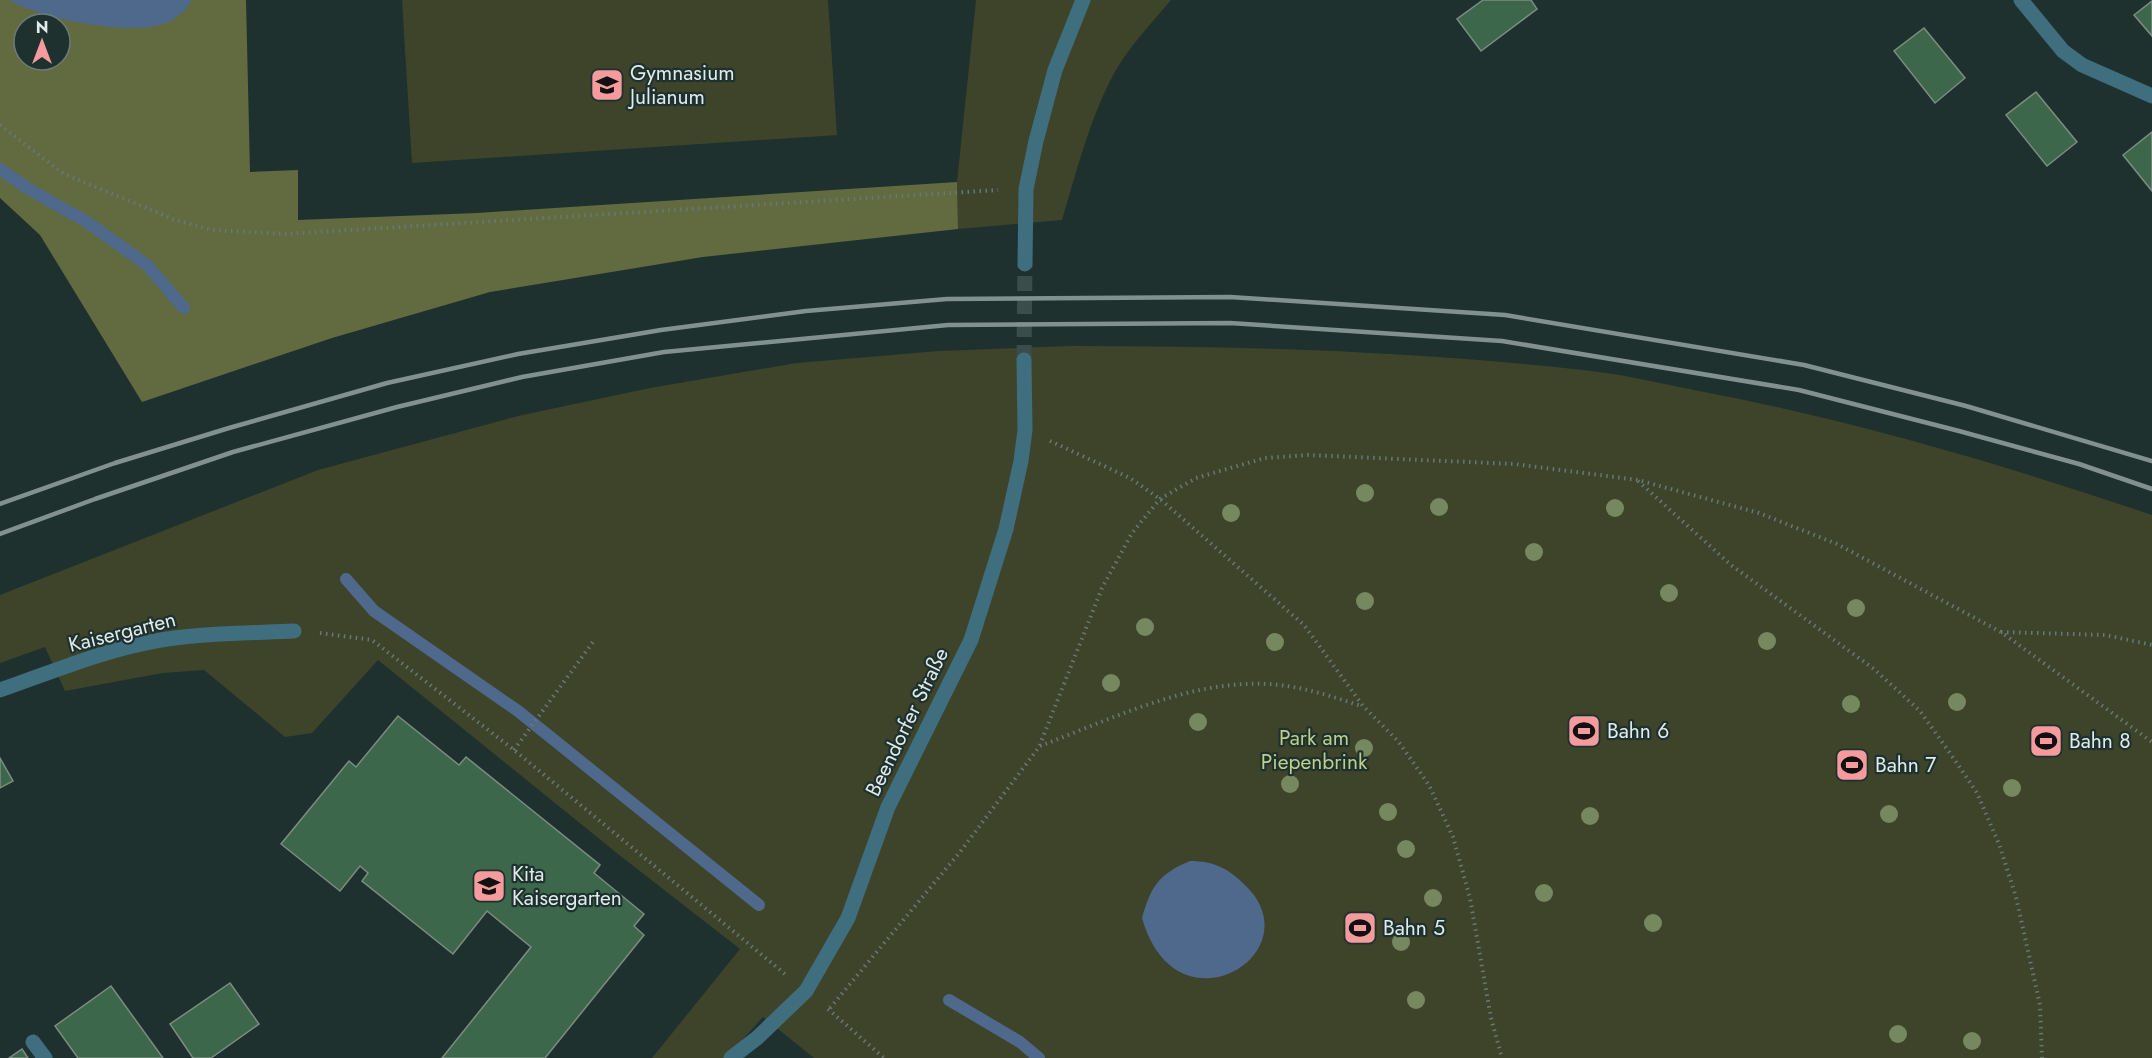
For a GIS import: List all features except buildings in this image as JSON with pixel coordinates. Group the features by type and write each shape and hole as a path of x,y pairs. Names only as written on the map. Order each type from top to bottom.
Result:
{"street":[{"path":"1025,264 1026,189 1055,70 1083,0"},
{"path":"2021,0 2063,51 2082,65 2152,96"},
{"name":"Beendorfer Straße","path":"731,1058 757,1038 806,991 848,918 888,807 971,640 1006,529 1021,461 1025,430 1024,360"},
{"name":"Kaisergarten","path":"0,690 96,656 160,640 212,634 294,631"},
{"path":"33,1042 45,1058"}],"path":[{"path":"0,124 64,174 173,219 212,230 286,234 1026,189"},
{"path":"1025,430 1130,478 1160,499 1304,625 1363,706 1398,741 1429,785 1453,837 1470,898 1491,1017 1502,1058"},
{"path":"829,1010 960,852 1039,747 1115,561 1132,533 1160,499 1196,478 1230,466 1265,458 1308,455 1514,465 1638,480 1759,513 1837,544 2001,632 2152,742"},
{"path":"1638,480 1731,565 1874,669 1920,711 1952,756 1977,793 1999,844 2016,897 2040,1005 2042,1058"},
{"path":"294,631 372,640 514,750 884,1058"},
{"path":"2001,632 2104,635 2152,645"},
{"path":"514,750 593,642"},
{"path":"1039,747 1161,702 1225,687 1267,684 1304,688 1363,706"}],"green space":[{"path":"0,0 246,0 250,172 298,170 298,220 477,213 957,182 958,229 703,257 490,292 332,338 142,402 40,235 0,198"},
{"path":"402,0 828,0 837,135 412,163"},
{"path":"976,0 1171,0 1130,49 1110,81 1089,132 1062,220 958,229 957,182"},
{"name":"Park am Piepenbrink","path":"1072,346 1202,347 1397,354 1526,364 1618,375 1757,403 1871,430 1984,461 2152,515 2152,1058 814,1058 763,1017 726,1058 652,1058 740,949 618,854 378,660 312,733 285,737 204,670 163,673 65,691 45,647 0,663 0,595 318,470 518,416 650,388 797,363 939,351"}],"water":[{"path":"9,0 192,0 181,14 172,20 161,25 140,28 81,23 72,21 72,12 37,12"},
{"path":"1190,861 1214,864 1234,875 1246,886 1262,912 1263,936 1252,957 1232,972 1208,978 1182,973 1159,954 1142,918 1149,897 1158,882 1171,871"}],"waterway":[{"path":"0,169 27,188 87,222 147,265 184,308"},
{"path":"346,579 374,611 518,711 759,905"},
{"path":"949,1000 1020,1042 1039,1058"}],"tunnel":[{"path":"1024,360 1025,264"}],"railway":[{"path":"0,504 115,463 229,428 387,383 518,354 661,330 806,311 947,299 1230,297 1505,315 1804,365 1966,406 2152,461"},
{"path":"0,534 233,452 397,407 522,377 664,352 948,325 1230,323 1502,341 1799,390 2079,464 2152,489"}],"place":[{"name":"Gymnasium Julianum","path":"607,85"},
{"name":"Bahn 6","path":"1584,731"},
{"name":"Bahn 8","path":"2046,741"},
{"name":"Bahn 7","path":"1852,765"},
{"name":"Kita Kaisergarten","path":"489,886"},
{"name":"Bahn 5","path":"1360,928"}]}
